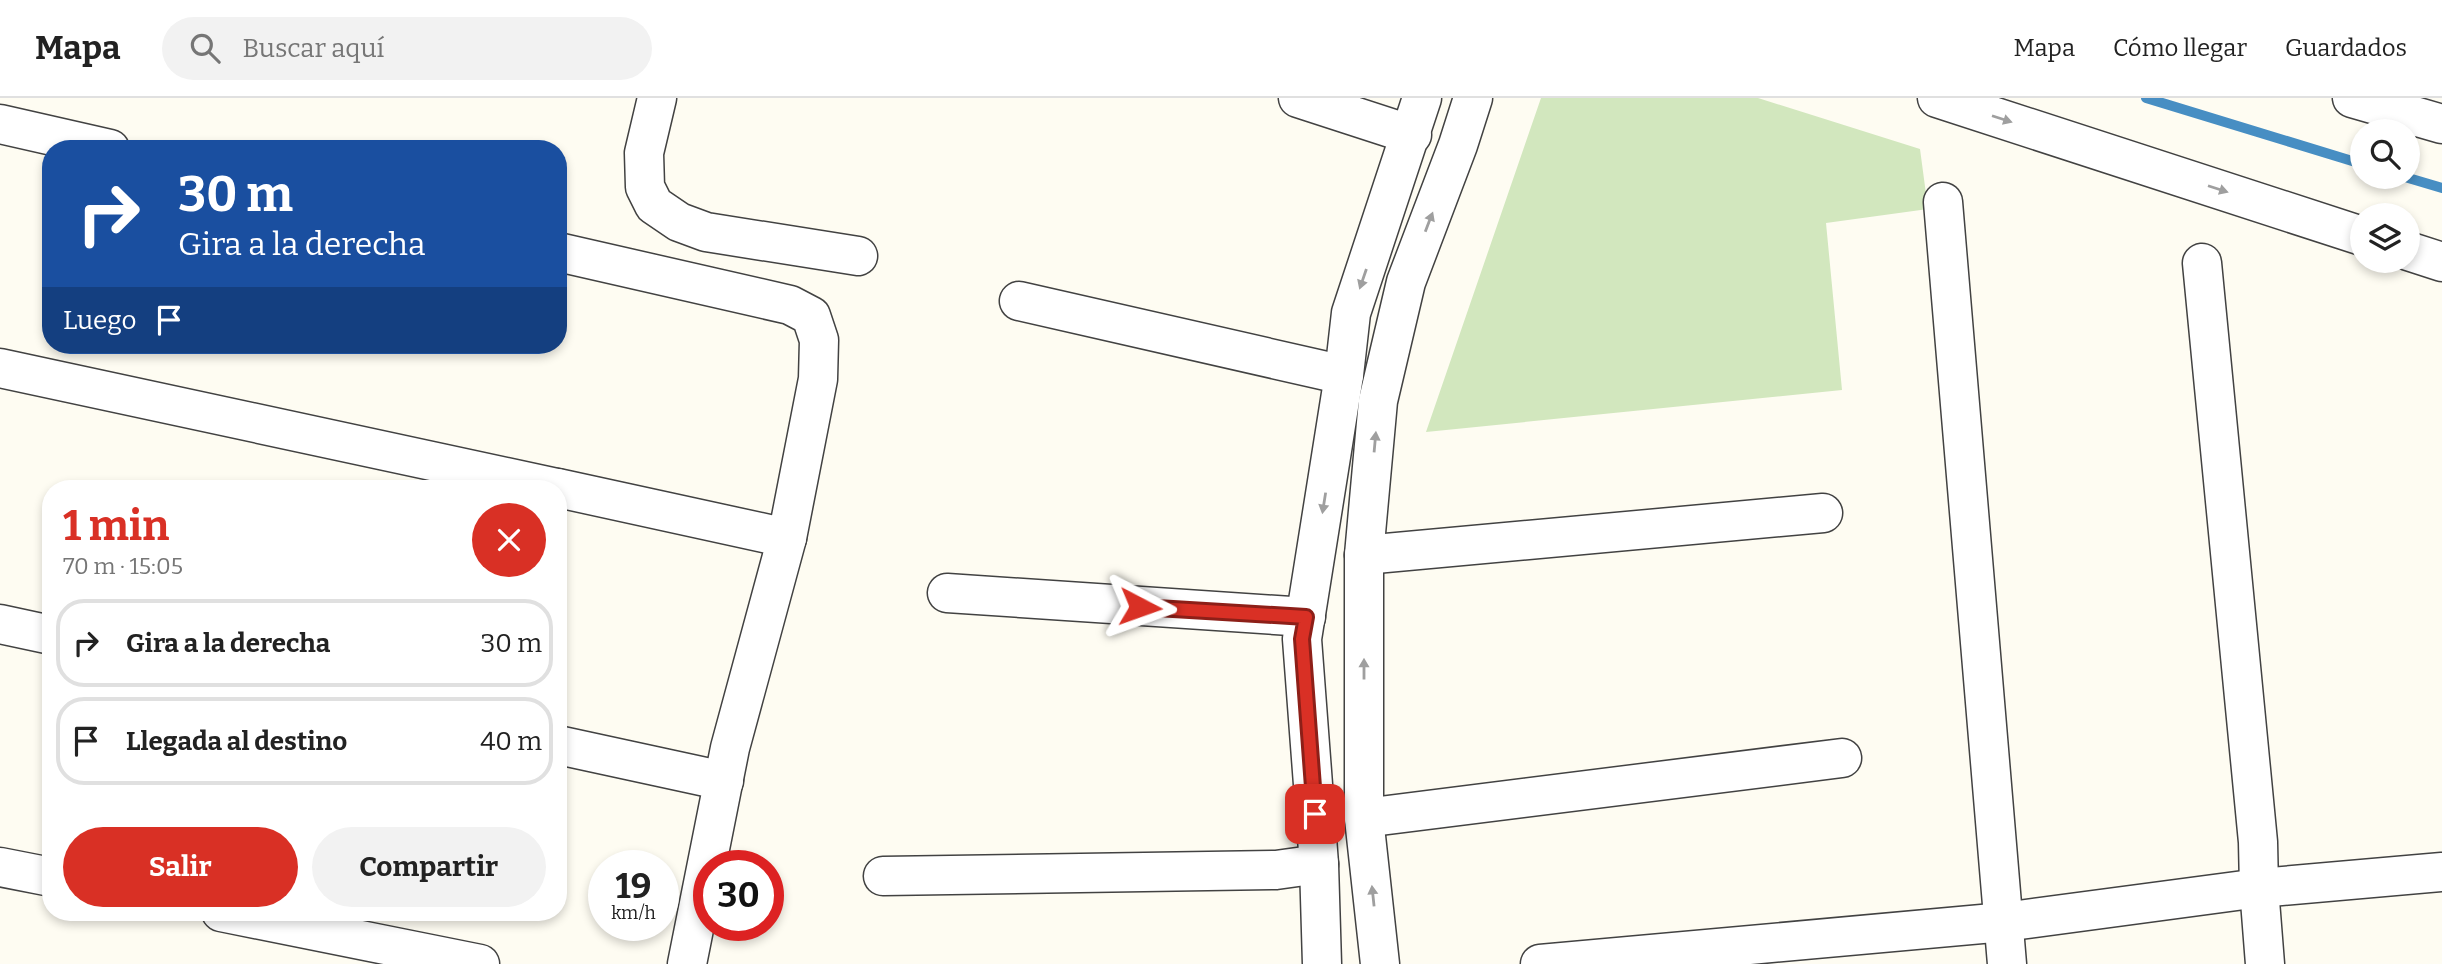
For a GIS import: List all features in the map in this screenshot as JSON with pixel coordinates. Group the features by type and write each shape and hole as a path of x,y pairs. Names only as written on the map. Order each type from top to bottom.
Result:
{"street":[{"path":"657,98 644,153 645,187 654,205 679,222 706,232 858,256"},
{"path":"1298,98 1412,135"},
{"path":"1322,964 1318,863 1302,639 1344,375 1351,313 1423,98"},
{"path":"1380,964 1364,818 1364,555 1378,401 1403,296 1473,98"},
{"path":"1937,98 2350,232"},
{"path":"2376,101 2442,124"},
{"path":"0,124 70,140"},
{"path":"1943,202 2007,964"},
{"path":"567,254 790,305 811,316 819,340 818,379 787,538 730,748 687,964"},
{"path":"2420,255 2442,262"},
{"path":"2202,263 2258,842 2265,964"},
{"path":"1018,301 1344,375"},
{"path":"0,368 521,480"},
{"path":"567,490 787,538"},
{"path":"1364,555 1823,513"},
{"path":"947,593 1306,617"},
{"path":"0,624 42,633"},
{"path":"567,747 724,781"},
{"path":"1364,818 1842,758"},
{"path":"883,876 1276,870 1318,863"},
{"path":"0,867 42,875"},
{"path":"1540,964 2004,922 2259,888 2442,872"},
{"path":"266,921 480,964"}],"green space":[{"path":"1541,98 1758,98 1920,149 1928,209 1826,223 1842,390 1426,432"}],"waterway":[{"path":"2146,98 2350,160"},
{"path":"2420,181 2442,188"}],"route":[{"path":"1140,607 1306,617 1302,639 1315,814"}]}
